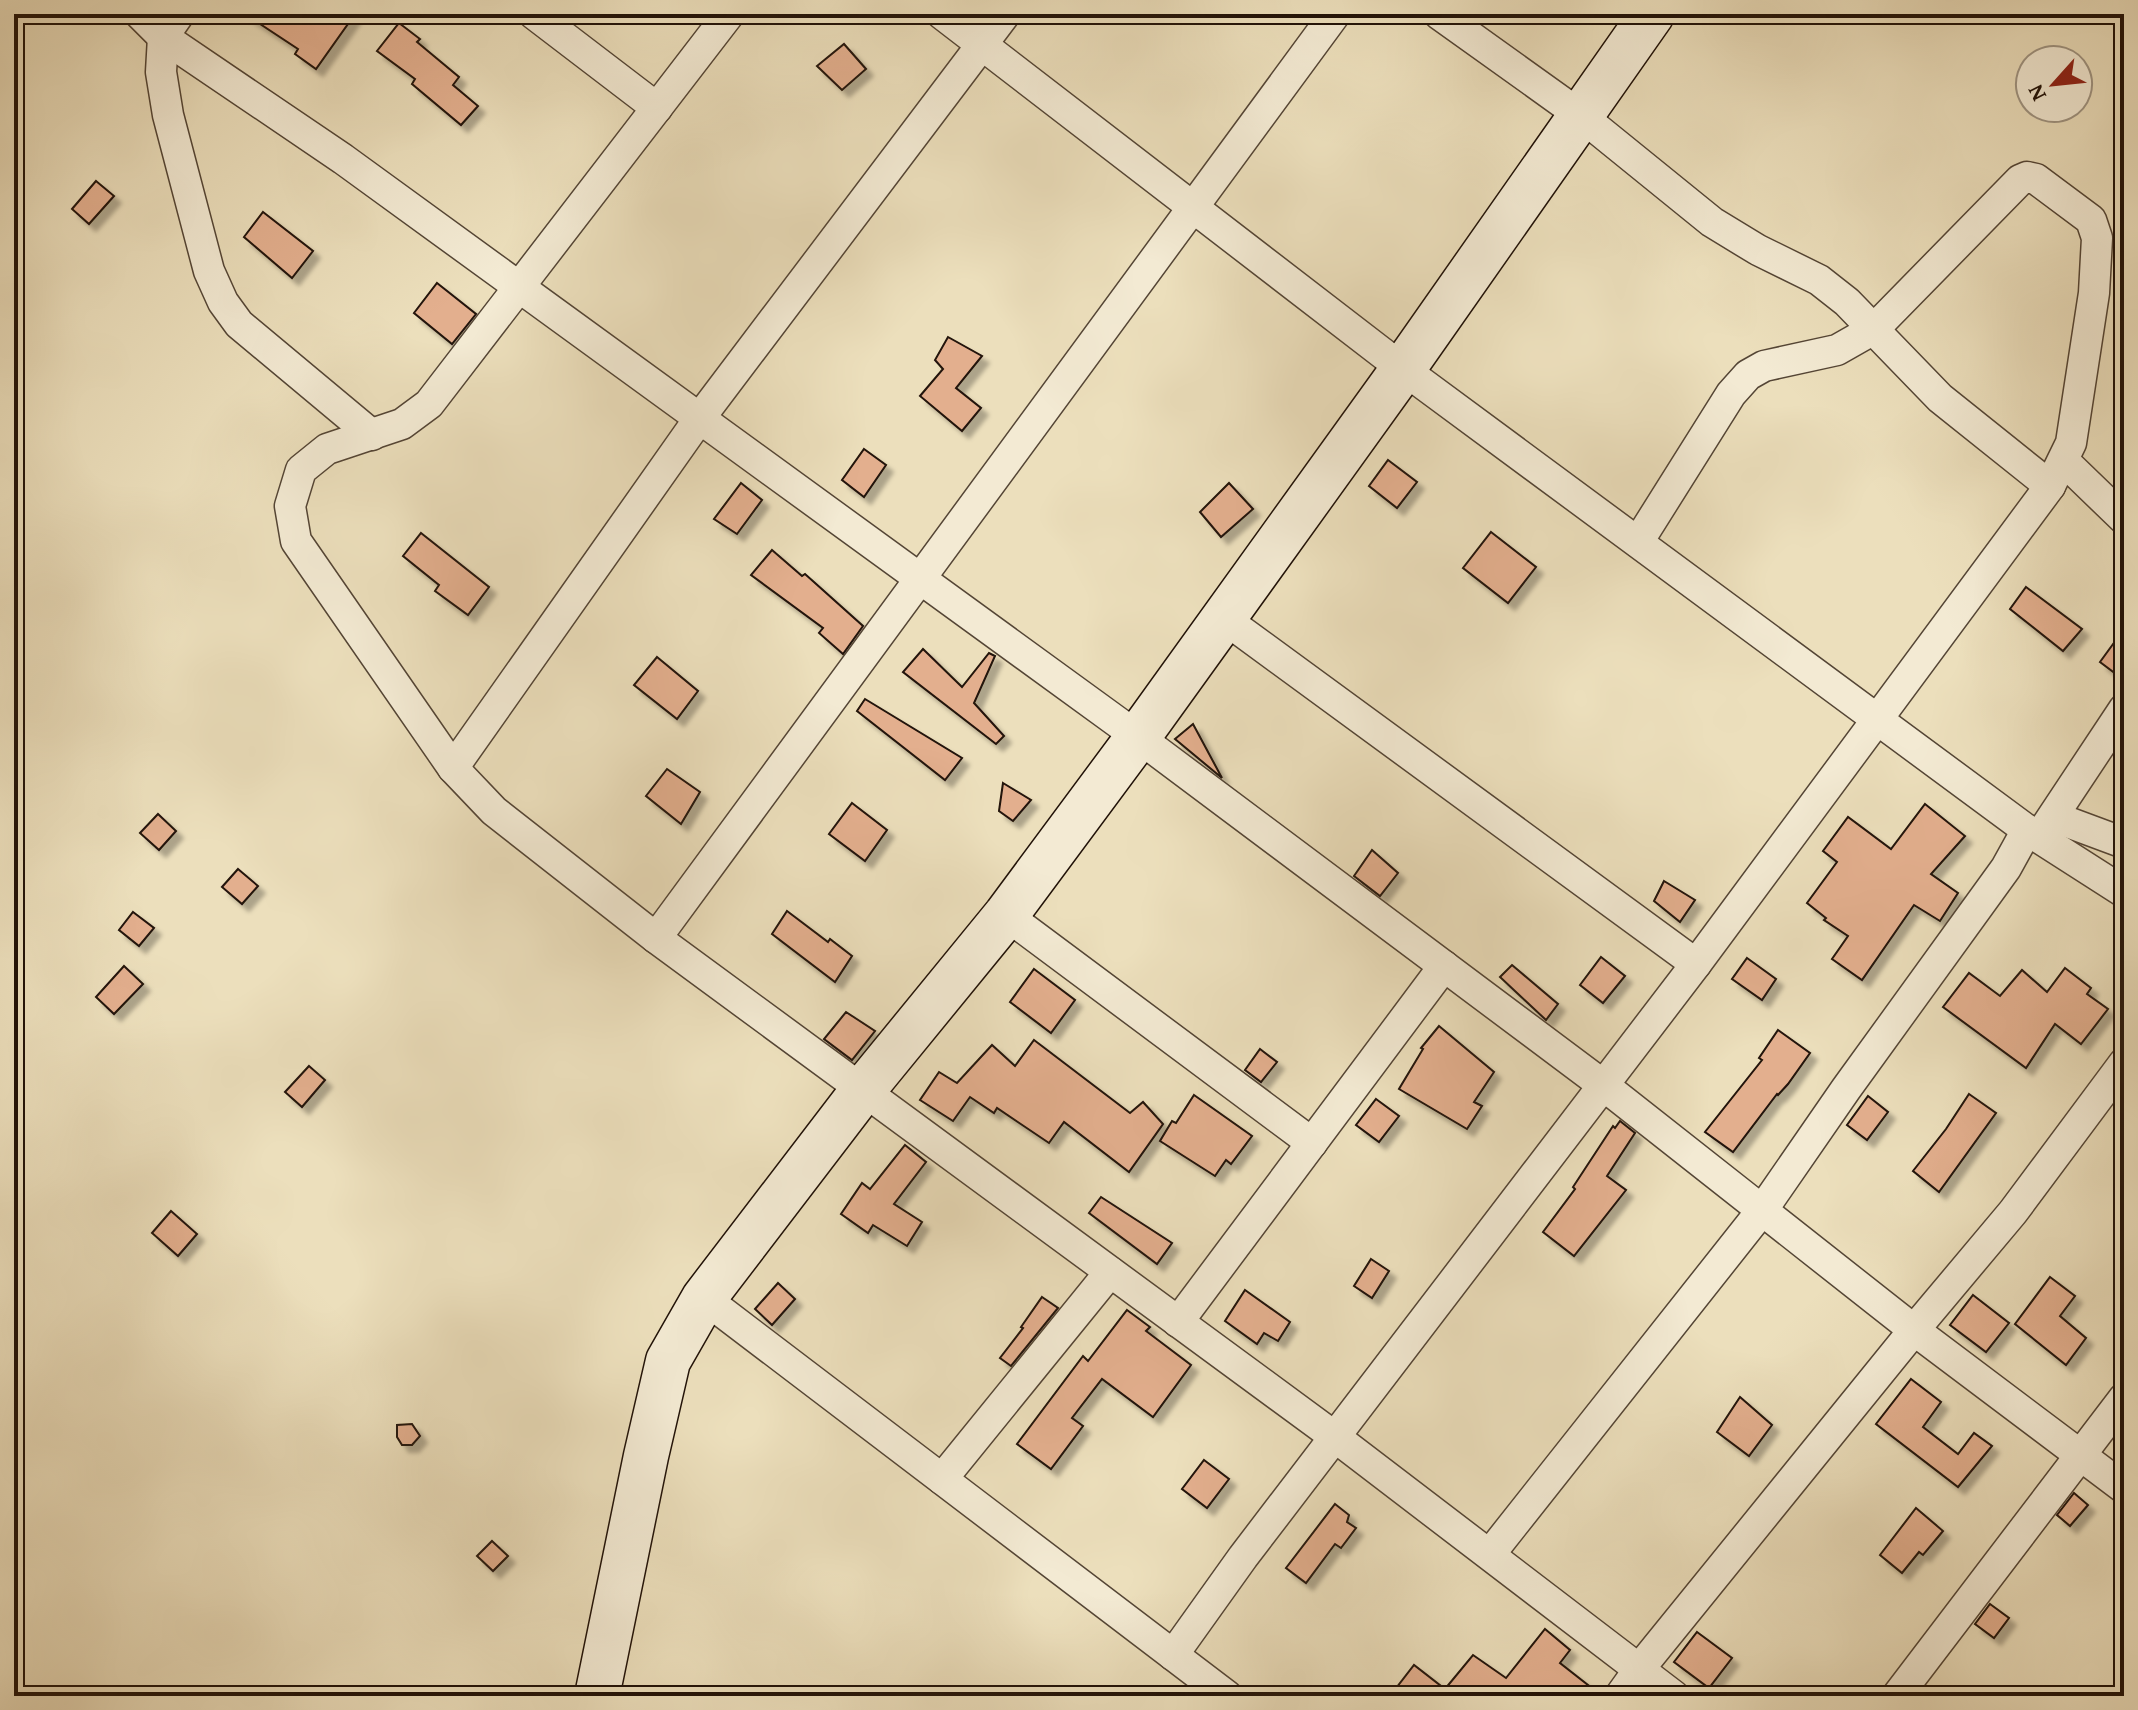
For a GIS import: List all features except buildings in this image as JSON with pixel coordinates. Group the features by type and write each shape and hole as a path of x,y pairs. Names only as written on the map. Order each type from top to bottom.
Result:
{"main road":[{"path":"597,1696 668,1361 704,1298 863,1090 1006,915 1138,737 1403,369 1652,14"}],"street":[{"path":"140,14 171,25 343,159 1138,737 1603,1085 1914,1330 2124,1488"},
{"path":"534,14 657,108"},
{"path":"729,14 429,404 402,424 327,449 301,470 290,506 296,541 453,768 494,811 656,938 1335,1437 1674,1696"},
{"path":"942,14 1403,369 1879,718 2040,828 2124,892"},
{"path":"453,768 699,419 1005,14"},
{"path":"656,938 1335,14"},
{"path":"1439,14 1580,115 1712,222 1758,250 1819,280 1874,329 1940,398 2124,519"},
{"path":"171,25 161,72 168,115 209,271 223,302 239,324 372,435"},
{"path":"1173,1655 1243,1557 1696,964 2057,474 2071,443 2090,318 2097,238 2091,220 2036,179 2027,177 2020,180 1874,329 1837,350 1781,362 1748,375 1731,394 1638,542"},
{"path":"1222,617 1696,964"},
{"path":"1490,1554 1763,1209 1846,1089 2006,868 2040,828 2124,709"},
{"path":"2040,828 2124,843"},
{"path":"1006,915 1312,1143"},
{"path":"1178,1322 1444,966"},
{"path":"1620,1696 1914,1330 2013,1212 2124,1063"},
{"path":"942,1479 1110,1272"},
{"path":"704,1298 1227,1696"},
{"path":"1897,1696 2124,1398"}]}
